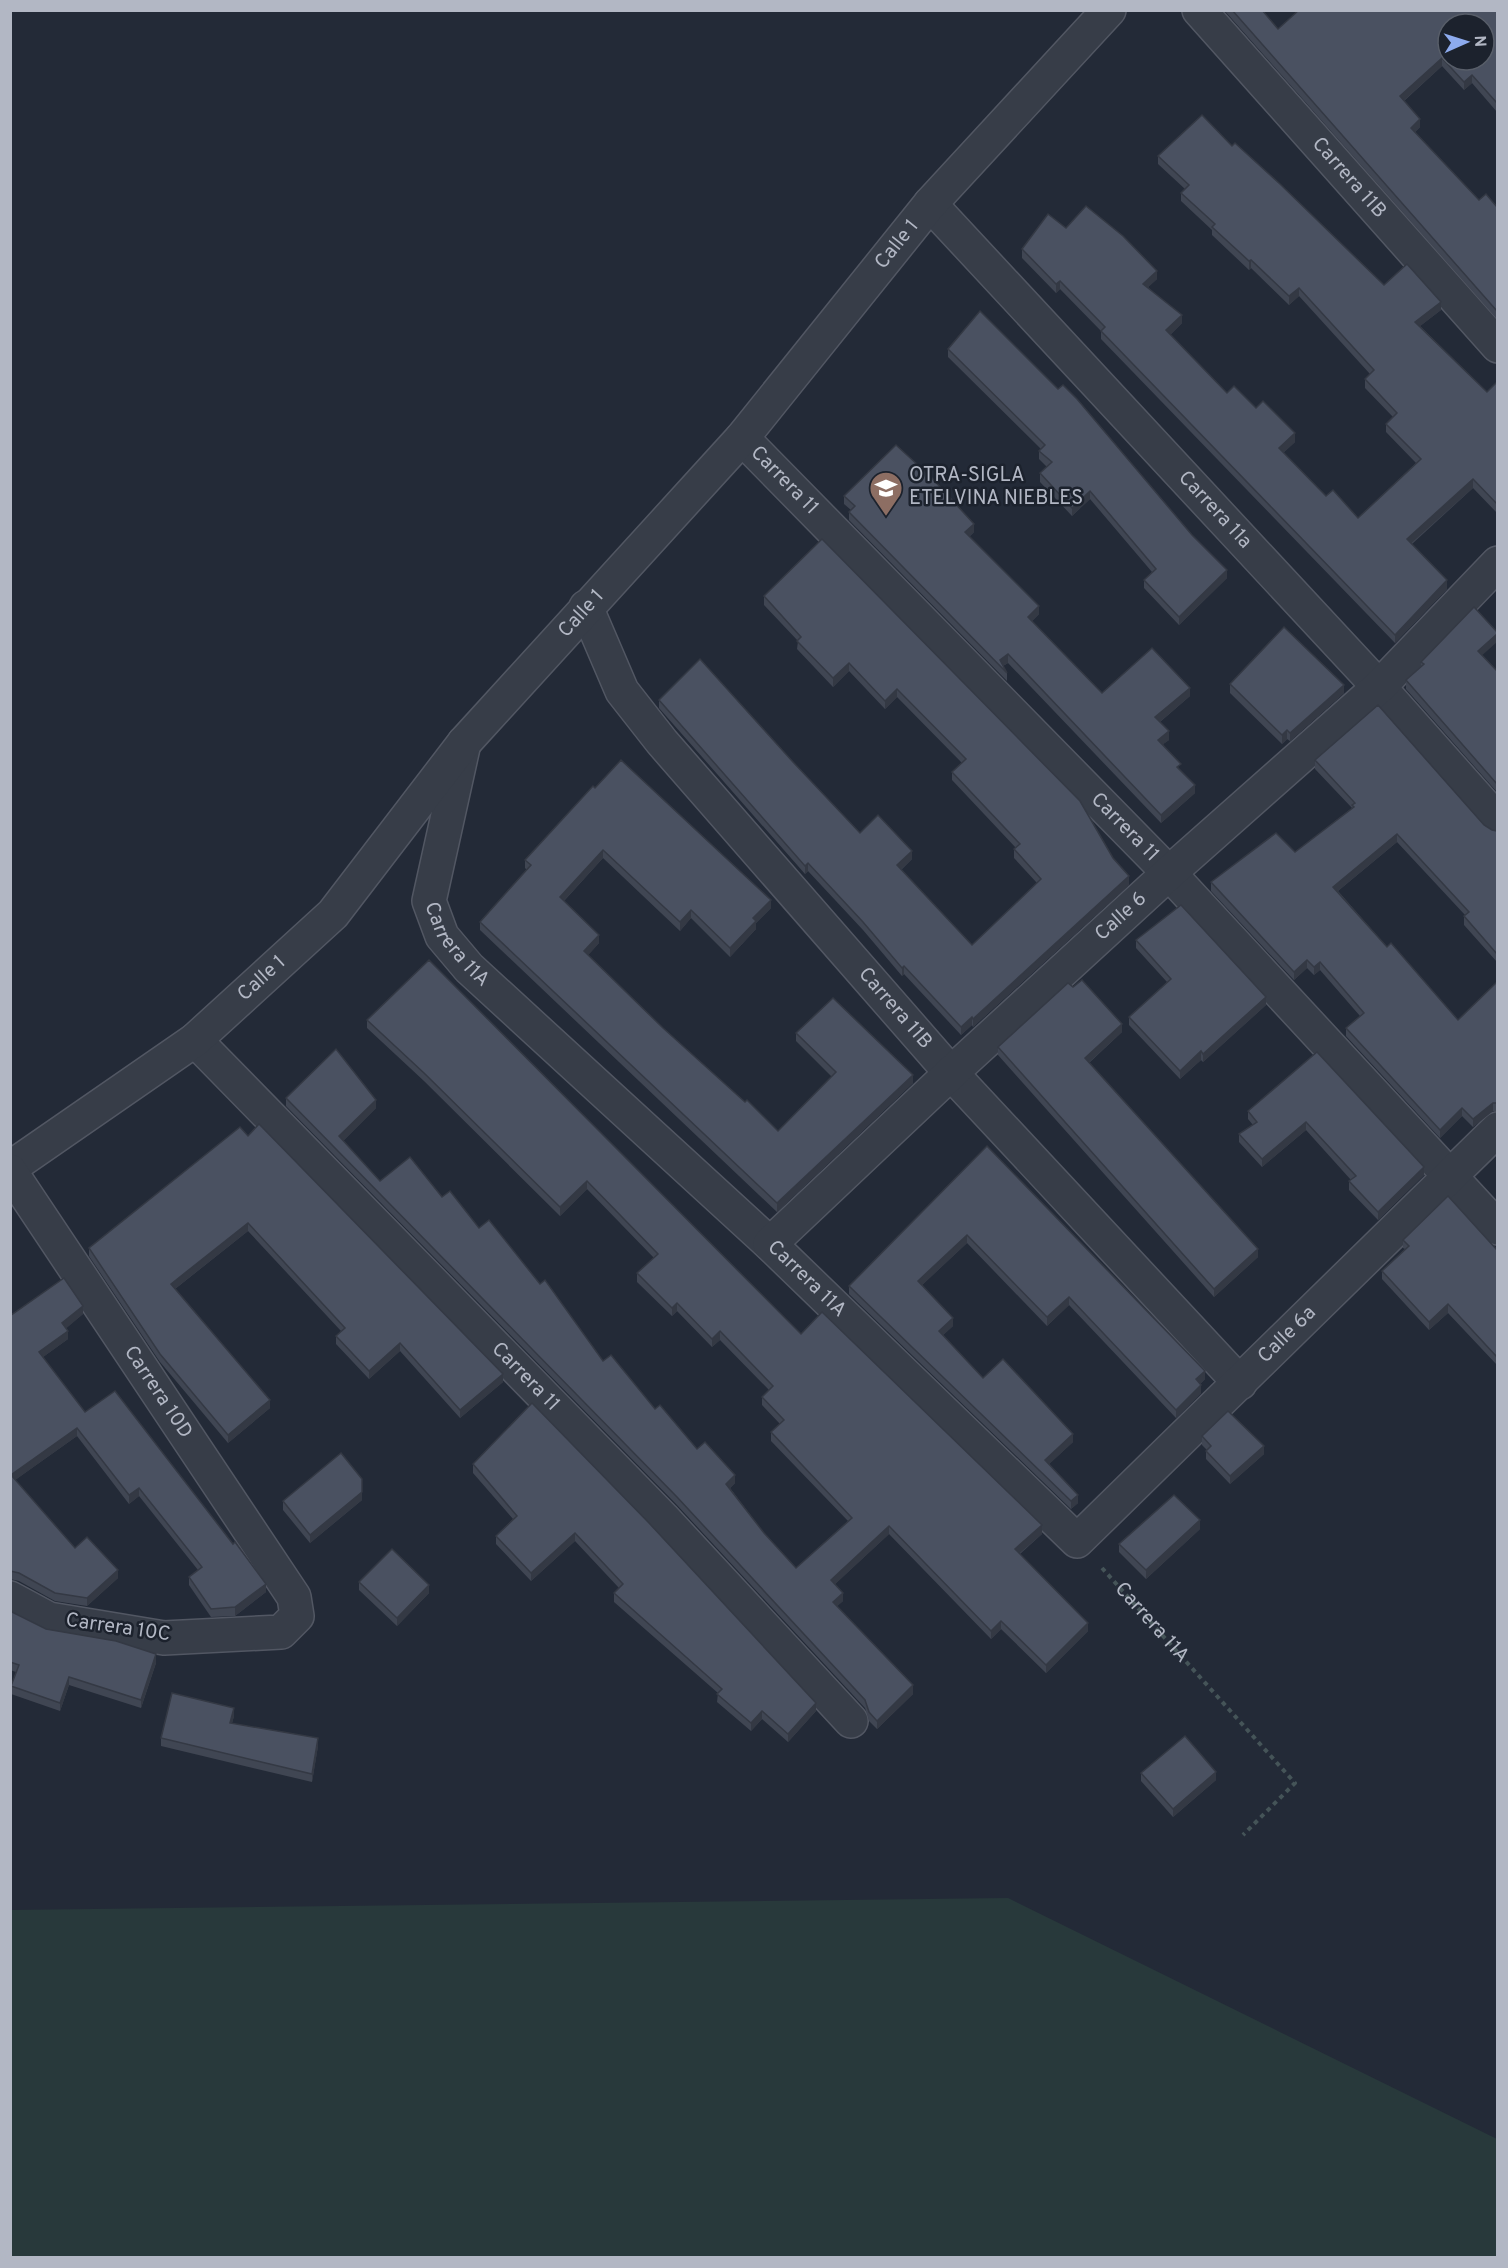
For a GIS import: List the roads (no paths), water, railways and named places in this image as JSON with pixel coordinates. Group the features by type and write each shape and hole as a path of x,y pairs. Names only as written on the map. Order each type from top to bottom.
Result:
{"street":[{"name":"Calle 1","path":"10,1170 195,1040 333,914 464,743 742,438 930,204 1109,10"},
{"name":"Carrera 11B","path":"1199,10 1497,346"},
{"name":"Carrera 11a","path":"930,204 1379,687 1497,821"},
{"name":"Carrera 11","path":"742,438 1169,873 1497,1228"},
{"name":"Calle 6","path":"770,1244 951,1073 1169,873 1379,687 1497,563"},
{"name":"Carrera 11B","path":"586,607 622,691 655,734 951,1073 1240,1383"},
{"name":"Carrera 11A","path":"464,743 429,901 442,936 469,968 770,1244 1077,1541"},
{"name":"Carrera 11","path":"195,1040 663,1518 851,1722"},
{"name":"Calle 6a","path":"1077,1541 1497,1130"},
{"name":"Carrera 10D","path":"10,1170 294,1597 297,1616"},
{"name":"Carrera 10C","path":"10,1598 49,1618 164,1638 281,1632 297,1616"}],"place":[{"name":"OTRA-SIGLA ETELVINA NIEBLES","path":"886,517"}]}
